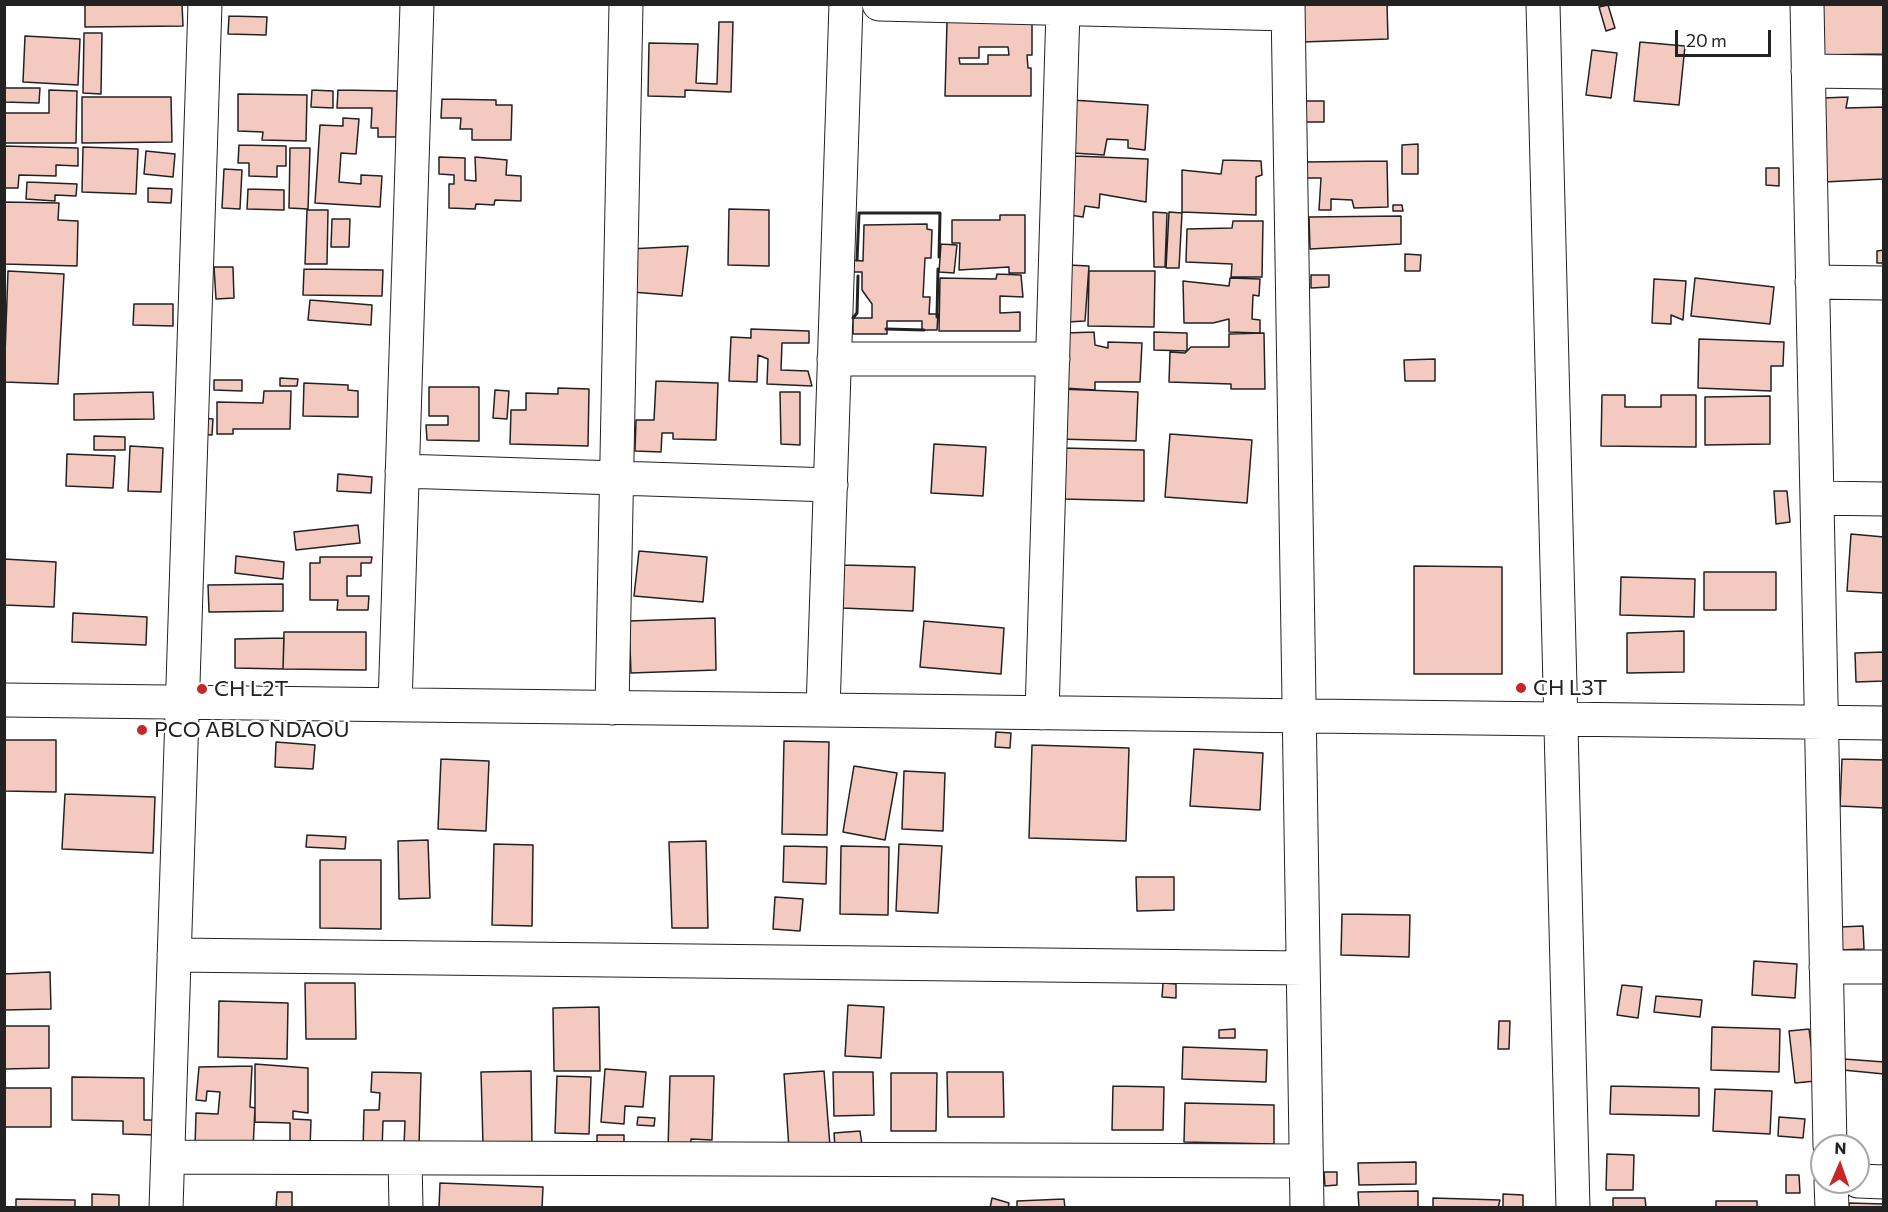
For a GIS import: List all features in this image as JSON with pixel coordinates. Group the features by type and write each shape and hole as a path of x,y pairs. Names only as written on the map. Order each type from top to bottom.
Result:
{"street":[{"path":"166,1208 205,4"},
{"path":"395,705 417,4"},
{"path":"612,708 626,4"},
{"path":"823,710 846,4"},
{"path":"879,4 1063,9 1288,9 1307,1208"},
{"path":"1543,4 1573,1208"},
{"path":"1807,4 1830,1134"},
{"path":"1042,713 1063,9"},
{"path":"1808,71 1884,72"},
{"path":"1812,282 1884,283"},
{"path":"834,359 1053,360"},
{"path":"402,471 831,485"},
{"path":"1817,498 1884,499"},
{"path":"4,700 1884,723"},
{"path":"174,955 1303,968"},
{"path":"1826,967 1884,967"},
{"path":"168,1157 1306,1161"},
{"path":"405,1158 406,1208"}],"building":[{"path":"85,4 182,4 183,26 85,27"},
{"path":"1303,4 1387,4 1388,39 1302,42"},
{"path":"1820,4 1884,4 1884,54 1822,55"},
{"path":"1608,5 1615,28 1606,31 1599,7"},
{"path":"229,16 267,17 266,35 228,34"},
{"path":"719,22 733,22 731,92 685,90 685,97 648,96 649,43 698,44 696,83 717,84"},
{"path":"947,22 1032,23 1032,55 1027,55 1028,68 1031,68 1031,96 945,96","holes":["979,47 1008,47 1009,55 988,55 988,64 960,64 959,58 979,58"]},
{"path":"84,33 102,33 101,94 83,93"},
{"path":"25,36 80,39 78,85 23,82"},
{"path":"1640,42 1685,46 1679,105 1634,101"},
{"path":"1592,50 1617,53 1611,98 1586,95"},
{"path":"4,88 40,88 39,103 4,102"},
{"path":"49,90 77,91 76,143 4,143 4,113 49,113"},
{"path":"312,90 333,91 333,108 311,107"},
{"path":"338,90 397,91 396,137 378,137 378,128 371,128 372,108 337,108"},
{"path":"238,94 307,95 306,141 262,140 263,132 238,131"},
{"path":"82,97 171,97 172,142 82,143"},
{"path":"1848,97 1846,108 1884,107 1884,179 1824,182 1823,98"},
{"path":"442,99 496,100 496,105 512,105 511,140 472,140 472,129 460,129 461,118 441,118"},
{"path":"1072,100 1148,105 1145,150 1128,148 1128,140 1107,139 1104,155 1073,153"},
{"path":"1303,101 1324,101 1324,122 1303,122"},
{"path":"343,118 359,119 356,154 341,153 339,182 361,184 361,175 382,176 380,207 315,203 320,125 343,126"},
{"path":"1418,144 1418,174 1402,174 1402,145"},
{"path":"239,145 286,146 286,166 277,166 277,177 249,176 249,163 238,163"},
{"path":"4,146 78,148 78,166 56,165 56,176 19,175 18,188 4,188"},
{"path":"83,147 138,149 136,194 82,192"},
{"path":"290,148 310,148 308,209 289,208"},
{"path":"146,151 175,154 173,177 144,174"},
{"path":"1075,156 1148,159 1146,202 1100,194 1099,208 1085,206 1083,217 1070,215"},
{"path":"439,157 465,158 465,180 476,181 475,157 507,160 506,175 521,176 521,201 495,200 494,205 476,204 475,209 449,208 449,184 454,184 454,175 439,174"},
{"path":"1223,160 1261,161 1262,175 1256,177 1256,215 1182,212 1182,170 1221,174"},
{"path":"1387,161 1388,207 1354,208 1352,200 1331,199 1331,210 1319,210 1321,178 1306,178 1305,162"},
{"path":"1766,168 1779,168 1779,186 1766,185"},
{"path":"224,169 242,170 240,209 222,208"},
{"path":"27,182 77,184 76,196 55,195 55,201 26,199"},
{"path":"148,188 172,189 171,203 148,202"},
{"path":"248,189 284,190 284,210 247,209"},
{"path":"4,202 59,203 58,220 78,221 77,266 4,264"},
{"path":"1393,205 1402,205 1403,211 1393,211"},
{"path":"729,209 769,210 769,266 728,265"},
{"path":"307,210 328,210 327,264 305,264"},
{"path":"1153,212 1167,213 1165,267 1154,267"},
{"path":"1169,212 1182,213 1179,268 1166,268"},
{"path":"1000,215 1025,215 1025,273 1009,273 1009,267 959,270 960,243 952,243 952,220 1000,220"},
{"path":"1401,216 1401,244 1310,249 1309,217"},
{"path":"332,219 350,219 349,247 331,247"},
{"path":"1233,221 1263,221 1262,277 1231,277 1232,264 1186,262 1187,229 1232,228"},
{"path":"927,224 927,229 932,230 931,258 925,258 923,297 930,297 929,314 938,314 937,330 922,330 922,321 887,321 887,334 853,334 853,318 872,318 872,304 862,290 862,272 851,272 851,260 863,261 864,225"},
{"path":"941,244 957,245 954,273 939,272"},
{"path":"688,246 682,296 632,292 629,249"},
{"path":"1884,250 1884,263 1877,263 1877,251"},
{"path":"1405,254 1421,255 1420,271 1405,271"},
{"path":"1069,265 1089,266 1085,321 1067,322"},
{"path":"214,267 233,267 234,298 216,299"},
{"path":"304,269 383,270 382,296 303,295"},
{"path":"8,271 64,274 58,384 4,382"},
{"path":"1089,271 1155,271 1154,327 1088,326"},
{"path":"997,274 1021,275 1023,297 1000,296 1000,313 1020,312 1020,331 939,331 940,278 996,279"},
{"path":"1311,275 1329,275 1329,287 1311,288"},
{"path":"1230,278 1260,279 1259,296 1253,295 1252,319 1260,320 1260,333 1229,332 1229,319 1213,323 1184,323 1183,281 1229,286"},
{"path":"1695,278 1774,287 1770,324 1691,316"},
{"path":"1654,279 1686,281 1683,320 1671,315 1671,324 1652,323"},
{"path":"310,300 372,305 371,325 308,320"},
{"path":"134,304 173,304 173,326 133,325"},
{"path":"751,329 809,331 809,343 782,343 781,370 808,371 812,386 767,384 768,359 758,355 757,382 729,381 731,337 751,338"},
{"path":"1094,332 1095,345 1108,348 1108,342 1142,343 1140,382 1095,382 1095,390 1063,388 1066,333"},
{"path":"1154,332 1187,333 1187,351 1154,350"},
{"path":"1264,333 1265,389 1231,389 1231,384 1169,382 1170,352 1185,353 1191,347 1229,347 1229,334"},
{"path":"1699,339 1784,342 1783,366 1771,366 1771,391 1698,388"},
{"path":"1435,359 1435,381 1405,381 1404,360"},
{"path":"280,378 298,379 297,386 280,386"},
{"path":"214,380 242,380 242,391 214,390"},
{"path":"656,381 718,383 716,440 673,439 673,433 662,433 661,452 635,451 636,420 654,420"},
{"path":"304,383 348,385 348,390 358,391 358,417 303,416"},
{"path":"429,387 479,387 479,441 427,440 426,425 448,425 448,416 429,416"},
{"path":"558,388 589,389 588,446 510,444 511,410 526,410 526,393 558,394"},
{"path":"1059,389 1138,392 1136,441 1057,439"},
{"path":"495,390 509,391 507,419 493,418"},
{"path":"264,391 291,391 290,429 233,429 233,434 217,434 217,402 263,403"},
{"path":"153,392 154,419 74,420 74,394"},
{"path":"780,392 800,392 800,445 781,444"},
{"path":"1602,395 1625,395 1625,407 1661,407 1661,395 1696,395 1696,447 1601,446"},
{"path":"1770,396 1770,444 1705,445 1705,397"},
{"path":"201,418 213,419 212,435 200,434"},
{"path":"1170,434 1252,440 1247,503 1165,497"},
{"path":"94,436 125,437 125,450 94,450"},
{"path":"934,444 986,447 983,496 931,493"},
{"path":"130,446 163,448 161,492 128,491"},
{"path":"1063,448 1144,450 1144,501 1062,499"},
{"path":"67,454 115,456 113,488 66,486"},
{"path":"338,474 372,477 371,493 337,491"},
{"path":"1774,491 1787,491 1790,522 1776,524"},
{"path":"358,525 360,543 296,550 294,532"},
{"path":"1851,534 1884,537 1884,593 1847,591"},
{"path":"639,551 707,557 703,602 634,596"},
{"path":"236,556 284,562 283,579 235,573"},
{"path":"320,557 372,557 371,563 361,563 361,576 347,576 347,596 369,596 368,610 337,610 338,600 310,600 310,563 320,563"},
{"path":"4,559 56,562 54,607 4,605"},
{"path":"844,565 915,567 913,611 842,608"},
{"path":"1414,566 1502,567 1502,674 1414,674"},
{"path":"1704,572 1776,572 1776,610 1704,610"},
{"path":"1621,577 1695,579 1694,617 1620,615"},
{"path":"283,584 283,611 209,612 208,585"},
{"path":"73,613 147,617 146,645 72,642"},
{"path":"715,618 716,670 631,673 629,621"},
{"path":"924,621 1004,628 1001,674 920,667"},
{"path":"1684,631 1684,672 1627,673 1627,633"},
{"path":"284,632 366,632 366,670 283,669"},
{"path":"284,638 283,669 235,668 235,639"},
{"path":"1884,652 1884,681 1856,682 1855,653"},
{"path":"996,732 1011,733 1010,748 995,747"},
{"path":"4,740 56,740 56,792 4,791"},
{"path":"784,741 829,742 827,835 782,834"},
{"path":"276,742 315,745 313,769 275,767"},
{"path":"1032,745 1129,748 1126,841 1029,838"},
{"path":"1194,749 1263,753 1260,810 1190,806"},
{"path":"441,759 489,761 486,831 438,829"},
{"path":"1842,759 1884,760 1884,808 1840,806"},
{"path":"854,766 897,773 885,840 843,832"},
{"path":"904,771 945,773 943,831 902,829"},
{"path":"65,794 155,797 153,853 62,849"},
{"path":"307,835 346,837 345,849 306,847"},
{"path":"428,840 430,898 399,899 398,841"},
{"path":"706,841 708,928 672,928 669,842"},
{"path":"494,844 533,845 532,926 492,925"},
{"path":"899,844 942,846 938,913 896,911"},
{"path":"784,846 827,847 826,884 783,882"},
{"path":"841,846 889,847 888,915 840,914"},
{"path":"320,860 381,860 381,929 320,928"},
{"path":"1136,877 1174,877 1174,910 1137,911"},
{"path":"775,897 803,899 800,931 773,929"},
{"path":"1342,914 1410,915 1409,957 1341,955"},
{"path":"1863,926 1864,949 1841,950 1840,927"},
{"path":"1754,961 1797,964 1795,998 1752,995"},
{"path":"50,972 51,1009 4,1010 4,974"},
{"path":"305,983 355,983 356,1039 306,1039"},
{"path":"1163,983 1176,984 1176,998 1162,997"},
{"path":"1622,985 1642,987 1638,1018 1617,1015"},
{"path":"1656,996 1702,1000 1700,1017 1654,1012"},
{"path":"219,1001 288,1003 287,1059 218,1057"},
{"path":"848,1005 884,1007 881,1058 845,1056"},
{"path":"599,1007 600,1071 554,1071 553,1008"},
{"path":"1499,1021 1510,1021 1509,1049 1498,1049"},
{"path":"4,1026 49,1026 49,1068 4,1069"},
{"path":"1712,1027 1780,1029 1779,1072 1711,1070"},
{"path":"1235,1029 1235,1038 1219,1038 1219,1030"},
{"path":"1809,1029 1816,1081 1795,1083 1789,1031"},
{"path":"1183,1047 1267,1050 1266,1082 1182,1079"},
{"path":"1844,1059 1884,1062 1884,1074 1843,1070"},
{"path":"255,1064 308,1068 308,1113 293,1111 293,1119 311,1120 310,1149 290,1147 290,1123 255,1122"},
{"path":"252,1066 250,1107 255,1108 253,1149 195,1147 196,1113 218,1114 220,1092 207,1091 206,1101 196,1100 199,1067"},
{"path":"605,1069 646,1072 643,1107 625,1106 624,1124 601,1122"},
{"path":"531,1071 532,1145 483,1145 481,1072"},
{"path":"824,1071 830,1146 789,1149 784,1074"},
{"path":"372,1072 421,1073 419,1146 404,1146 405,1121 383,1121 382,1151 363,1150 364,1110 379,1110 380,1093 371,1092"},
{"path":"833,1072 873,1072 874,1115 834,1116"},
{"path":"947,1072 1003,1072 1004,1117 948,1117"},
{"path":"891,1073 937,1073 936,1131 891,1131"},
{"path":"557,1076 591,1077 589,1134 555,1133"},
{"path":"670,1076 714,1076 712,1140 691,1139 691,1151 668,1150"},
{"path":"72,1077 144,1078 144,1120 155,1120 155,1135 123,1134 123,1121 72,1120"},
{"path":"1113,1086 1164,1087 1163,1130 1112,1130"},
{"path":"1611,1086 1699,1088 1699,1116 1610,1114"},
{"path":"4,1088 51,1088 51,1127 4,1127"},
{"path":"1715,1089 1772,1091 1770,1134 1713,1131"},
{"path":"1185,1103 1274,1105 1274,1144 1184,1142"},
{"path":"638,1117 655,1118 654,1126 637,1125"},
{"path":"1779,1117 1805,1119 1803,1138 1778,1136"},
{"path":"860,1131 862,1145 835,1147 834,1133"},
{"path":"597,1135 624,1135 624,1147 597,1146"},
{"path":"1607,1154 1634,1155 1633,1190 1606,1190"},
{"path":"1416,1162 1416,1184 1359,1185 1358,1163"},
{"path":"1324,1172 1337,1172 1337,1185 1325,1186"},
{"path":"1786,1175 1799,1175 1800,1193 1786,1193"},
{"path":"440,1183 543,1187 542,1208 439,1208"},
{"path":"1418,1191 1418,1208 1359,1208 1358,1192"},
{"path":"277,1192 292,1192 292,1208 276,1208"},
{"path":"92,1194 119,1195 119,1208 92,1208"},
{"path":"1503,1194 1523,1195 1523,1208 1503,1208"},
{"path":"992,1198 1009,1203 1008,1208 990,1208"},
{"path":"1433,1198 1500,1200 1498,1208 1433,1208"},
{"path":"1613,1198 1645,1198 1646,1208 1613,1208"},
{"path":"16,1199 75,1200 75,1208 16,1208"},
{"path":"1064,1199 1065,1208 1017,1208 1017,1201"},
{"path":"1716,1201 1757,1201 1757,1208 1716,1208"},
{"path":"1849,1203 1884,1204 1884,1208 1849,1208"}],"wall":[{"path":"857,260 859,213 939,213"},
{"path":"939,257 940,213"},
{"path":"937,317 938,269"},
{"path":"853,318 857,313 858,276"},
{"path":"886,329 924,330"}],"place":[{"name":"CH L3T","path":"1521,688"},
{"name":"CH L2T","path":"202,689"},
{"name":"PCO ABLO NDAOU","path":"142,730"}]}
